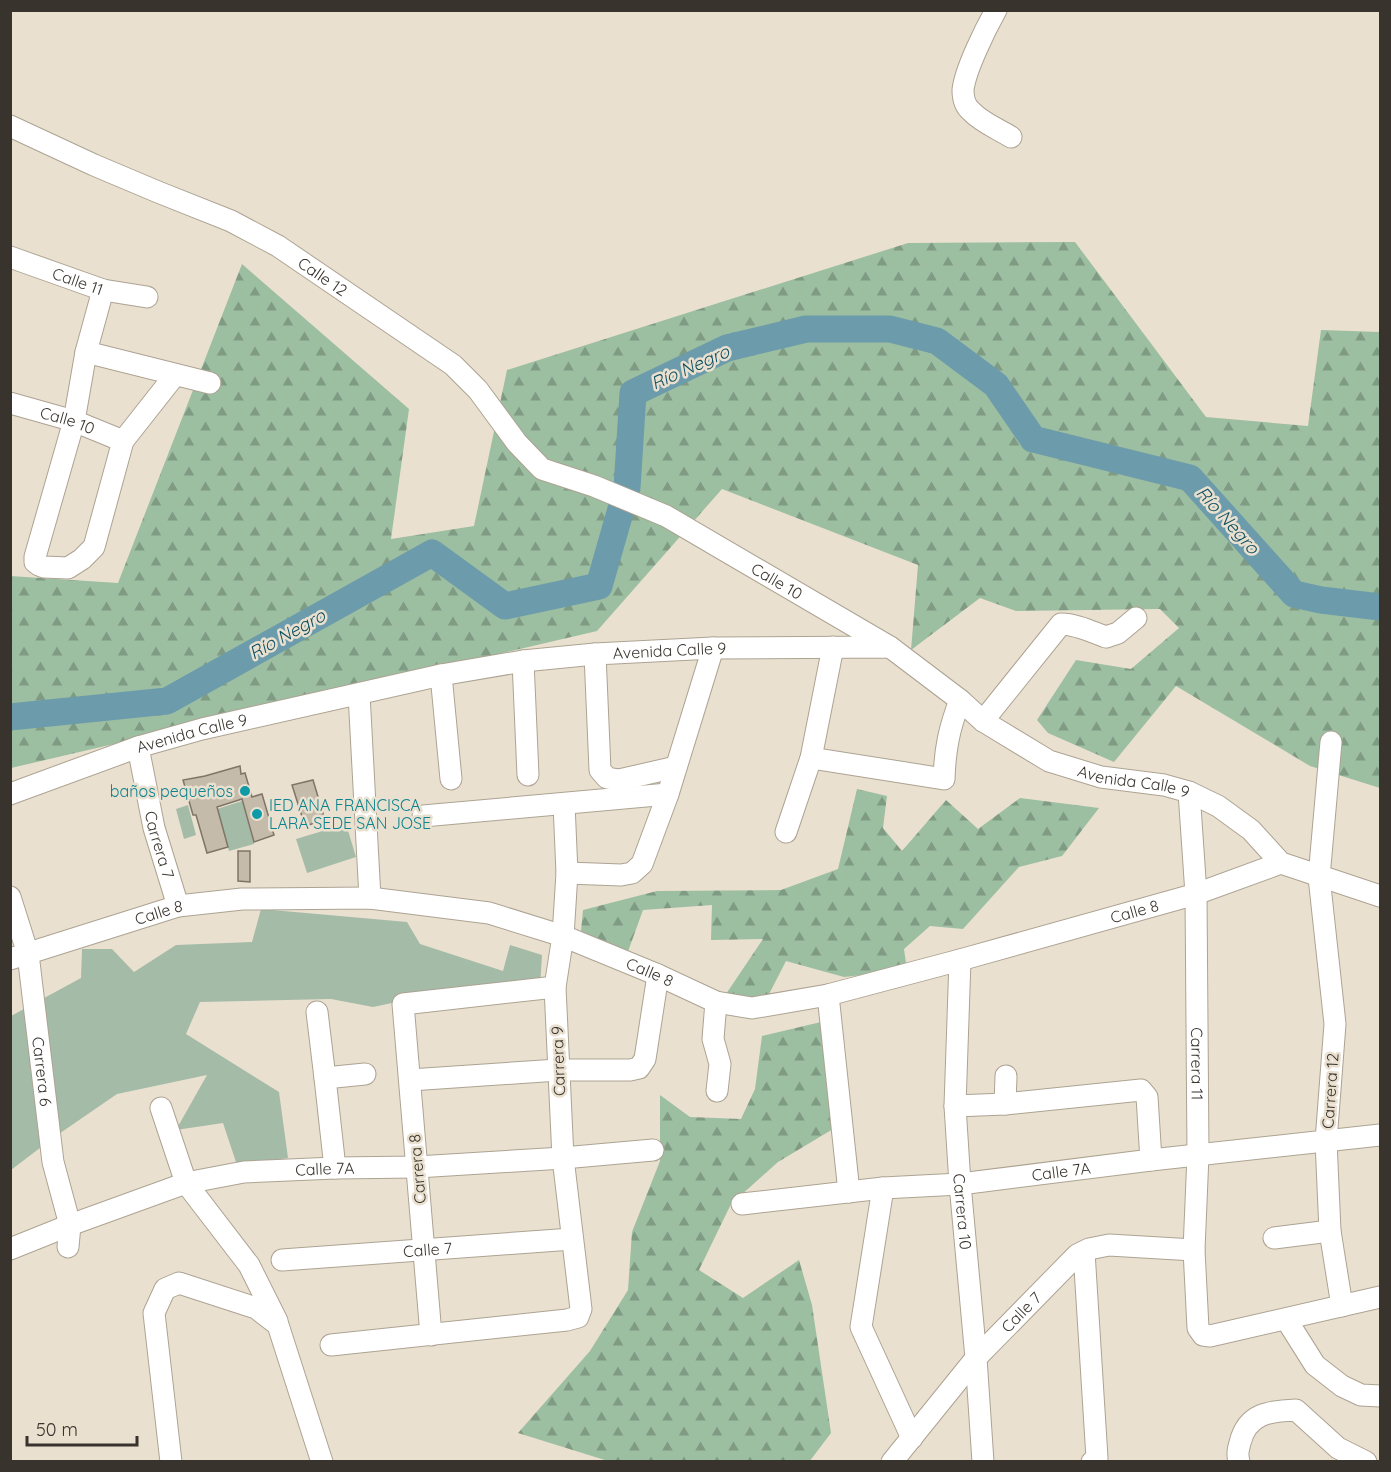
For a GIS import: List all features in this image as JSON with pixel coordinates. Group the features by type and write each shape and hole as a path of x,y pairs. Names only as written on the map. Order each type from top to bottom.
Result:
{"street":[{"path":"996,10 970,67 963,90 964,101 970,111 1011,137"},
{"name":"Calle 12","path":"10,126 94,165 231,221 278,246 453,365 478,390 517,443 542,469 594,486 666,516"},
{"name":"Calle 11","path":"10,257 103,290 147,297"},
{"path":"103,290 86,352 74,421 35,557 35,562 39,565 68,567 82,559 94,547 123,441 175,375"},
{"path":"86,352 210,383"},
{"name":"Calle 10","path":"10,403 74,421 123,441"},
{"name":"Calle 10","path":"666,516 890,647"},
{"path":"983,721 1061,624 1106,637 1118,633 1136,618"},
{"path":"786,832 811,758 833,647"},
{"name":"Avenida Calle 9","path":"10,794 138,747 202,729 441,675 523,661 595,654 713,648 890,647 960,700 983,721 1049,761 1101,777 1164,784 1189,792 1218,806 1251,830 1281,863"},
{"path":"567,873 621,875 632,873 642,864 668,794 713,648"},
{"path":"595,654 600,770 607,778 619,780 676,767"},
{"path":"523,661 528,776"},
{"path":"441,675 451,779"},
{"path":"359,694 370,898"},
{"path":"811,758 944,779 945,752 950,726 960,700"},
{"name":"Carrera 12","path":"1331,742 1319,877 1335,1024 1326,1141 1330,1231 1342,1306"},
{"name":"Carrera 7","path":"138,747 154,828 178,906"},
{"name":"Carrera 11","path":"1189,792 1196,894 1198,1155 1194,1250 1198,1328 1203,1335 1210,1336 1286,1319"},
{"path":"423,816 668,794"},
{"name":"Carrera 9","path":"431,1335 567,1320 578,1317 581,1309 563,1158 555,987 563,936 567,873 564,804"},
{"path":"1281,863 1380,896"},
{"name":"Calle 8","path":"19,957 178,906 242,899 370,898 489,913 563,936 658,975 716,1002 752,1008 828,995 960,960 1196,894 1281,863"},
{"name":"Carrera 6","path":"10,897 53,1162 70,1225 68,1247"},
{"name":"Carrera 10","path":"960,960 956,1106 960,1184 983,1461"},
{"path":"410,1080 558,1070 639,1068 645,1059 658,975"},
{"name":"Carrera 8","path":"431,1335 403,1004 555,987"},
{"path":"828,995 849,1192"},
{"path":"716,1002 713,1039 720,1064 717,1091"},
{"path":"317,1012 335,1168"},
{"path":"326,1078 365,1074"},
{"path":"1005,1104 1006,1076"},
{"path":"956,1106 1005,1104 1141,1090 1147,1097 1151,1160"},
{"path":"160,1108 186,1183 249,1265 278,1325 322,1461"},
{"name":"Calle 7A","path":"742,1204 883,1188 960,1184 1380,1135"},
{"name":"Calle 7A","path":"10,1250 70,1225 186,1183 244,1172 417,1167 653,1150"},
{"path":"883,1188 861,1328 912,1438"},
{"path":"1274,1238 1330,1231"},
{"name":"Calle 7","path":"282,1260 572,1239"},
{"name":"Calle 7","path":"892,1461 976,1358 1077,1256 1089,1249 1109,1245 1194,1250"},
{"path":"1083,1252 1095,1460"},
{"path":"171,1461 154,1313 165,1289 179,1283 256,1308 278,1325"},
{"path":"1380,1297 1286,1319 1315,1365 1342,1386 1361,1395 1380,1396"},
{"path":"331,1345 431,1335"},
{"path":"1239,1461 1237,1454 1242,1433 1256,1417 1276,1411 1296,1410 1338,1448 1366,1461"}],"green space":[{"path":"1075,242 1206,417 1308,426 1321,330 1380,332 1380,788 1310,766 1176,686 1114,762 1048,733 1037,720 1076,660 1131,669 1179,628 1160,609 1016,611 980,598 911,650 918,565 722,489 597,631 11,768 10,576 118,583 242,264 409,409 391,539 474,526 507,370 908,243"},
{"path":"857,789 887,796 883,828 902,851 946,800 978,829 1020,798 1099,808 1062,856 1019,867 963,929 930,926 904,949 907,970 844,977 786,961 766,1000 722,1000 763,939 711,940 712,905 643,910 626,957 581,931 583,910 657,891 781,890 838,869"},
{"path":"242,801 254,844 229,851 217,809"},
{"path":"188,805 196,835 184,839 176,809"},
{"path":"346,824 356,857 307,873 296,839"},
{"path":"261,909 407,922 420,944 503,971 510,945 542,955 540,987 425,996 373,1007 331,999 200,1002 186,1034 279,1092 288,1158 237,1165 223,1123 176,1130 207,1075 117,1094 11,1170 11,1016 81,978 82,949 112,949 134,972 176,945 252,942"},
{"path":"821,1022 833,1129 778,1162 731,1204 699,1270 743,1298 799,1260 812,1305 831,1433 809,1462 608,1461 518,1433 590,1351 628,1290 632,1232 660,1161 660,1095 690,1117 741,1119 755,1089 762,1036"}],"building":[{"path":"240,766 241,774 245,773 252,797 262,794 274,835 254,842 242,799 217,807 228,847 207,853 183,780"},
{"name":"IED ANA FRANCISCA LARA SEDE SAN JOSE","path":"313,780 325,820 305,826 292,785"},
{"path":"238,851 250,851 250,882 238,881"}],"waterway":[{"name":"Río Negro","path":"10,717 167,701 432,553 505,606 599,586 627,488 633,393 727,348 806,329 890,329 937,341 996,385 1033,439 1190,478 1294,594 1321,600 1380,607"}],"place":[{"name":"baños pequeños","path":"245,791"},
{"name":"IED ANA FRANCISCA LARA SEDE SAN JOSE","path":"257,814"}]}
